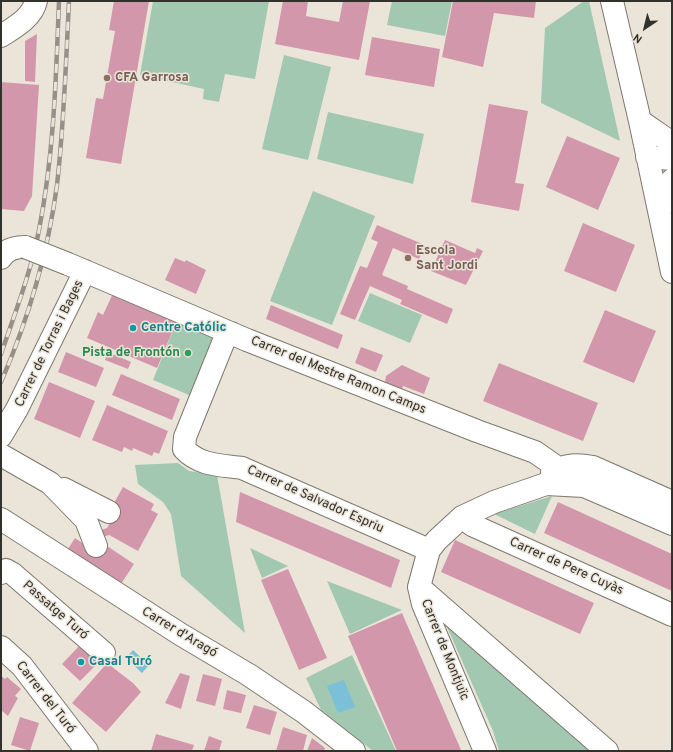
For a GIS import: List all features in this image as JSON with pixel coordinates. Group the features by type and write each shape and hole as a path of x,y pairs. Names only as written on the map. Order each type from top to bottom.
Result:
{"street":[{"path":"1,36 23,22 35,6 36,1"},
{"path":"612,1 640,121 672,272"},
{"path":"640,121 672,143"},
{"path":"646,150 672,150"},
{"path":"646,150 672,159"},
{"path":"659,212 664,188 672,180"},
{"name":"Carrer del Mestre Ramon Camps","path":"1,258 4,254 15,247 25,247 231,333 477,431 535,452 564,467 584,486 672,524"},
{"name":"Carrer de Torras i Bages","path":"1,436 17,409 77,268"},
{"name":"Carrer de Salvador Espriu","path":"231,333 225,338 185,437 184,449 192,458 209,464 242,468 430,550"},
{"path":"533,488 535,452"},
{"path":"1,455 50,483 109,512"},
{"path":"564,467 580,464 593,467 672,502"},
{"name":"Carrer de Montjuïc","path":"533,488 540,478 564,467"},
{"path":"50,483 86,520 96,546"},
{"name":"Carrer de Montjuïc","path":"485,751 423,604 419,587 430,550 462,517 494,502 546,484 584,486"},
{"name":"Carrer de Pere Cuyàs","path":"462,517 472,524 672,615"},
{"name":"Carrer d'Aragó","path":"1,519 180,634 250,675 304,712 354,751"},
{"name":"Passatge Turó","path":"3,571 13,574 104,653"},
{"path":"419,587 607,751"},
{"name":"Carrer del Turó","path":"1,647 22,666 87,751"}],"green space":[{"path":"153,1 269,1 255,79 225,74 219,102 203,99 204,89 140,75"},
{"path":"392,1 452,1 445,36 387,25"},
{"path":"584,1 589,1 620,141 541,103 545,28"},
{"path":"284,55 331,67 308,160 262,149"},
{"path":"328,112 424,134 413,184 317,159"},
{"path":"313,191 375,216 332,325 270,301"},
{"path":"370,293 422,315 410,343 358,321"},
{"name":"Pista de Frontón","path":"178,318 216,333 194,397 153,380"},
{"path":"178,463 189,471 217,475 245,633 181,576 171,514 163,502 138,484 135,465"},
{"path":"552,496 535,534 494,514"},
{"path":"250,548 288,566 262,578"},
{"path":"327,581 402,610 350,634"},
{"path":"443,618 595,751 499,751 493,731"},
{"path":"352,655 396,751 373,751 321,710 306,678"}],"water":[{"path":"133,650 149,665 142,673 126,658"},
{"path":"344,680 355,707 338,713 327,686"}],"building":[{"path":"114,1 149,1 121,164 86,158 96,98 103,99 115,31 109,30"},
{"path":"283,1 308,1 306,16 339,22 343,1 370,1 359,60 275,44"},
{"path":"453,1 536,1 534,18 494,13 483,67 442,57"},
{"path":"37,34 35,82 25,81 25,41"},
{"path":"372,37 440,49 434,87 365,75"},
{"path":"1,82 39,85 32,196 24,211 1,209"},
{"path":"489,104 528,111 515,183 524,184 519,211 471,202"},
{"path":"567,136 620,158 598,210 546,187"},
{"path":"583,223 635,245 616,292 564,271"},
{"path":"377,225 425,245 419,259 393,248 382,275 408,286 407,289 453,309 447,324 400,304 402,300 370,286 355,320 340,314 360,266 367,268 378,242 371,239"},
{"path":"445,240 475,253 477,248 483,251 466,285 431,271"},
{"path":"175,258 185,262 186,260 206,270 196,294 165,280"},
{"name":"Centre Católic","path":"114,291 178,318 157,368 87,338 98,312 103,315"},
{"path":"271,305 343,335 338,349 266,319"},
{"path":"605,310 656,331 634,383 583,362"},
{"path":"361,347 383,355 376,372 355,363"},
{"path":"66,352 104,368 96,387 58,372"},
{"path":"108,352 131,362 128,369 105,360"},
{"path":"499,363 598,403 583,441 483,401"},
{"path":"402,365 430,378 424,394 403,386 402,389 385,382 386,376"},
{"path":"121,374 180,399 172,420 112,395"},
{"path":"49,382 95,401 80,438 34,419"},
{"path":"107,405 168,431 159,454 154,452 152,456 133,448 132,451 124,447 122,452 92,440"},
{"path":"123,487 154,504 151,510 158,514 138,551 109,535 100,538 98,531 107,528 119,506 114,503"},
{"path":"240,492 400,560 391,588 236,522"},
{"path":"558,502 672,554 672,591 544,533"},
{"path":"75,538 95,552 101,542 134,564 121,584 68,549"},
{"path":"455,540 594,603 580,634 441,572"},
{"path":"288,569 327,658 299,670 261,580"},
{"path":"402,613 461,750 459,751 397,751 348,636"},
{"name":"Casal Turó","path":"82,643 101,660 80,681 62,664"},
{"path":"107,663 133,683 141,692 106,732 72,703"},
{"path":"180,673 190,676 181,709 165,703"},
{"path":"203,674 222,679 215,706 196,701"},
{"path":"1,676 5,679 7,677 21,689 15,696 18,698 8,716 1,710"},
{"path":"227,690 246,695 241,713 223,709"},
{"path":"254,705 277,712 270,735 246,728"},
{"path":"20,717 39,723 30,751 11,745"},
{"path":"283,727 307,735 303,751 276,751"},
{"path":"156,734 194,745 192,751 151,751"},
{"path":"209,736 222,741 219,751 204,751"},
{"path":"312,738 325,748 324,751 307,751"}],"railway":[{"path":"1,354 32,261 44,201 54,116 59,1"},
{"path":"1,382 20,334 36,285 53,210 61,139 69,1"}],"place":[{"name":"CFA Garrosa","path":"107,78"},
{"name":"Escola Sant Jordi","path":"408,258"},
{"name":"Centre Católic","path":"133,328"},
{"name":"Pista de Frontón","path":"188,353"},
{"name":"Casal Turó","path":"81,662"}]}
